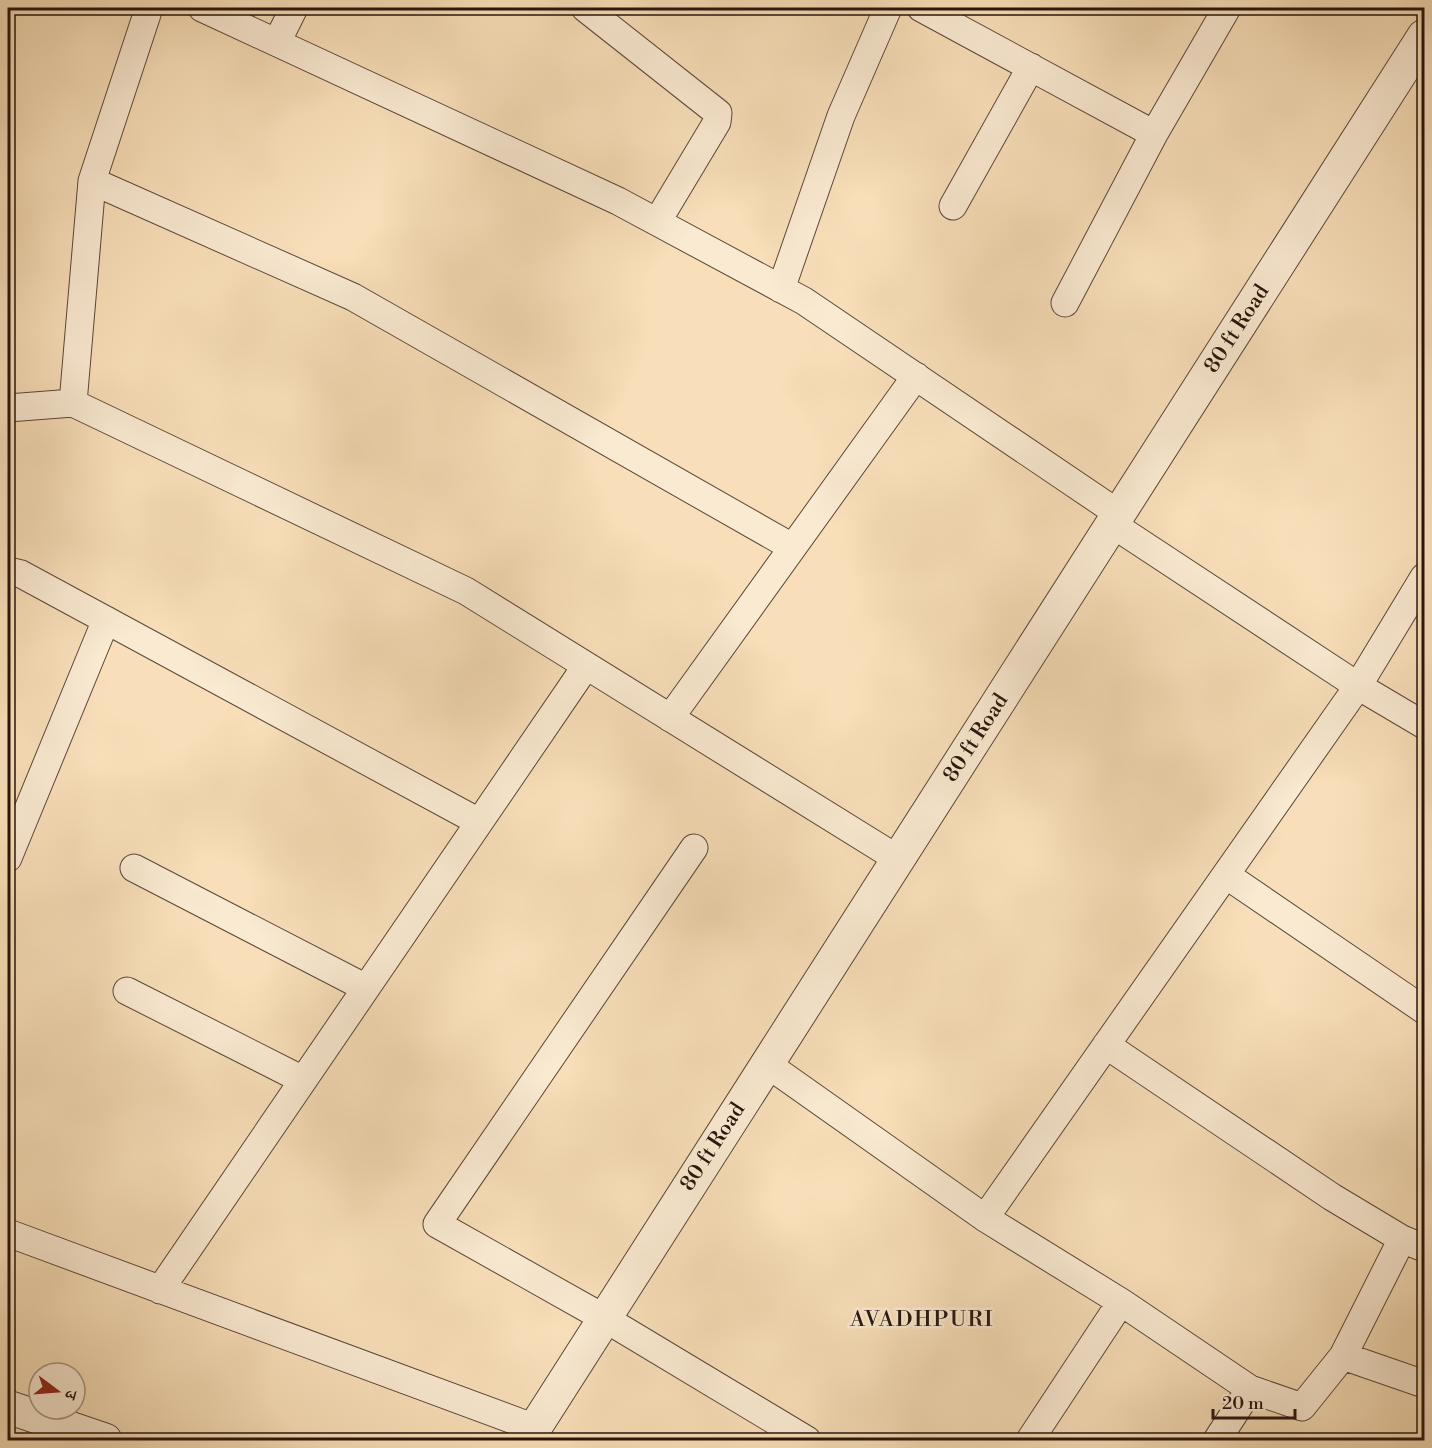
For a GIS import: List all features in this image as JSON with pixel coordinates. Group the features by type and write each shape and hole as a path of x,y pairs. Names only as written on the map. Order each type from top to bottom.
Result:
{"street":[{"path":"73,403 92,181 149,8"},
{"path":"202,8 618,201 804,301 916,376 1116,519 1358,686 1425,725"},
{"path":"277,42 294,8"},
{"path":"585,8 718,113 717,122 657,222"},
{"path":"781,289 841,116 888,8"},
{"path":"921,8 1154,134"},
{"path":"1065,303 1154,134 1227,8"},
{"name":"80 ft Road","path":"531,1434 1425,36"},
{"path":"953,206 1031,67"},
{"path":"92,181 353,297 792,548"},
{"path":"670,718 916,376"},
{"path":"8,408 73,403 466,591 898,859"},
{"path":"8,571 21,574 479,822"},
{"path":"985,1218 1358,686 1425,577"},
{"path":"8,858 106,620"},
{"path":"160,1290 586,666"},
{"path":"694,848 437,1224 604,1318 807,1440"},
{"path":"134,868 366,988"},
{"path":"1226,874 1425,1010"},
{"path":"127,991 303,1080"},
{"path":"767,1064 985,1218 1121,1302 1250,1389 1302,1407 1342,1356 1413,1243 1332,1197 1106,1045"},
{"path":"8,1233 531,1434"},
{"path":"1030,1440 1121,1302"},
{"path":"1342,1356 1425,1384"},
{"path":"1217,1440 1250,1389"},
{"path":"8,1407 105,1440"}],"district":[{"name":"AVADHPURI","path":"922,1319"}]}
